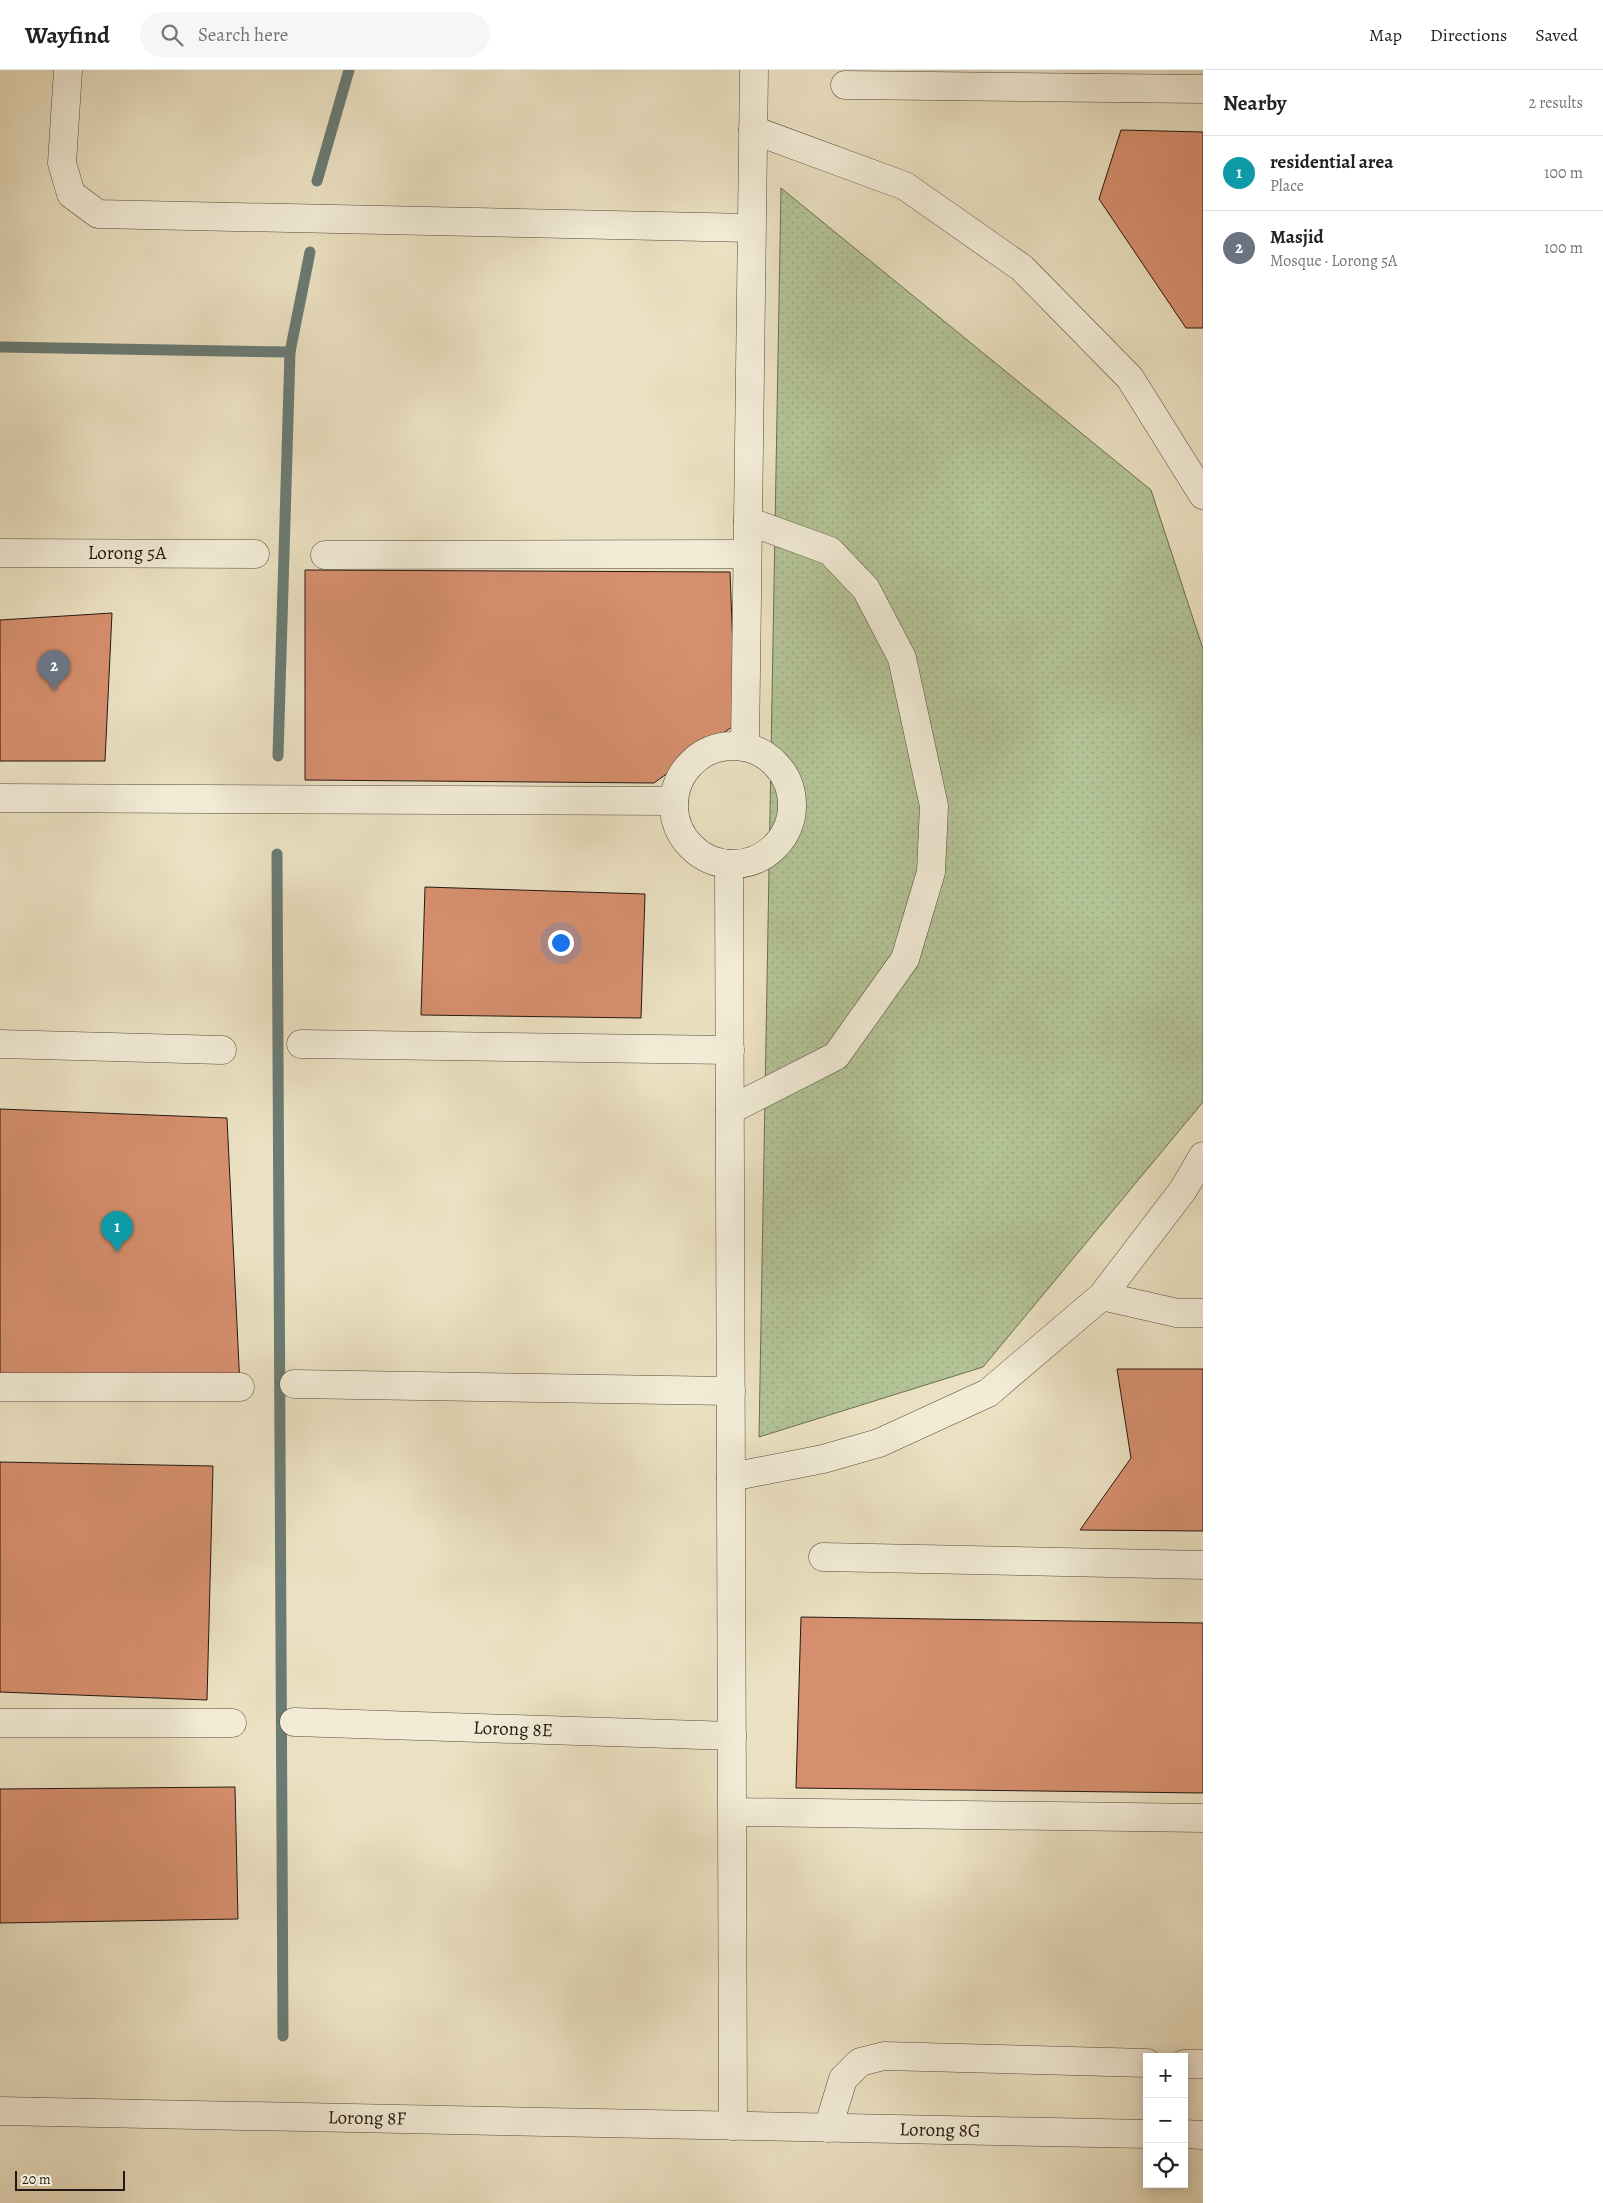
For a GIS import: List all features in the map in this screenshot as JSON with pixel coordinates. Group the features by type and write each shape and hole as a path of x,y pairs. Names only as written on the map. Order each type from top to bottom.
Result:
{"street":[{"path":"68,70 62,164 71,194 98,214 752,228"},
{"path":"745,747 754,70"},
{"path":"845,85 1203,89"},
{"path":"753,130 905,186 1022,268 1130,378 1203,494"},
{"path":"730,1110 836,1056 905,959 931,872 934,806 902,658 866,589 830,551 748,521"},
{"name":"Lorong 5A","path":"0,553 255,554"},
{"path":"325,556 747,554"},
{"path":"725,747 745,747 763,754 778,767 789,784 792,803 790,823 781,840 767,854 748,862 729,864 711,860 695,850 683,837 675,819 674,801 678,782 689,765 705,753 725,747"},
{"path":"0,798 674,801"},
{"path":"729,864 733,2126"},
{"path":"0,1044 222,1050"},
{"path":"301,1044 730,1050"},
{"path":"731,1478 823,1459 879,1443 988,1393 1102,1296 1183,1190 1203,1156"},
{"path":"1102,1296 1177,1313 1203,1313"},
{"path":"294,1384 731,1391"},
{"path":"0,1387 240,1387"},
{"path":"823,1557 1203,1564"},
{"name":"Lorong 8E","path":"294,1722 732,1736"},
{"path":"0,1723 232,1723"},
{"path":"733,1812 1203,1818"},
{"path":"828,2128 843,2079 860,2062 884,2056 1143,2063"},
{"path":"1188,2064 1203,2064"},
{"name":"Lorong 8F","path":"0,2111 733,2126"},
{"name":"Lorong 8G","path":"733,2126 1143,2134"},
{"path":"1188,2134 1203,2134"}],"green space":[{"path":"781,188 1151,490 1203,649 1203,1102 983,1367 759,1437"}],"building":[{"path":"1121,130 1203,132 1203,328 1186,328 1099,199"},
{"path":"305,570 730,572 736,724 654,783 305,780"},
{"path":"112,613 105,761 0,761 0,620"},
{"path":"425,887 645,894 641,1018 421,1015"},
{"path":"0,1109 227,1118 240,1387 0,1387"},
{"path":"1117,1369 1203,1369 1203,1531 1080,1530 1131,1458"},
{"path":"0,1462 213,1466 207,1700 0,1692"},
{"path":"801,1617 1203,1623 1203,1793 796,1788"},
{"path":"235,1787 238,1919 0,1923 0,1789"}],"waterway":[{"path":"317,181 349,70"},
{"path":"278,756 290,352 310,252"},
{"path":"0,347 290,352"},
{"path":"277,854 283,2036"}],"place":[{"name":"Masjid","path":"54,691"},
{"name":"residential area","path":"117,1252"}]}
